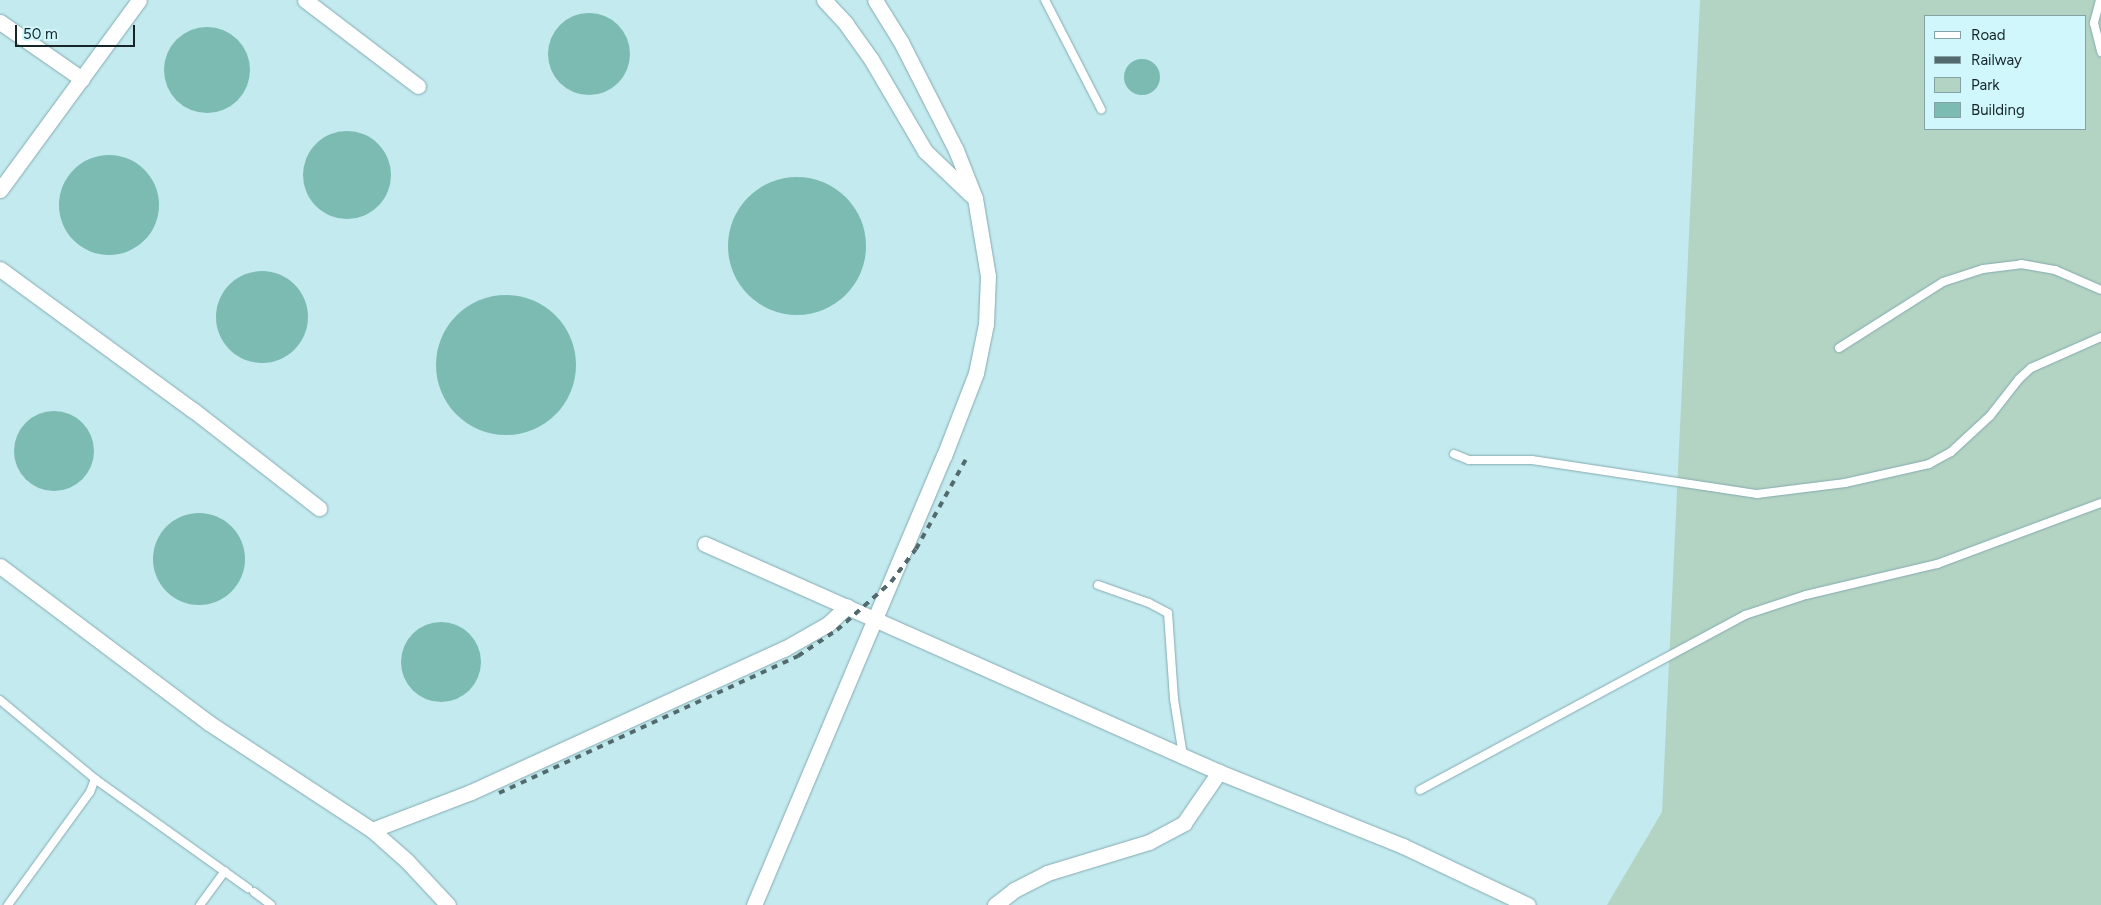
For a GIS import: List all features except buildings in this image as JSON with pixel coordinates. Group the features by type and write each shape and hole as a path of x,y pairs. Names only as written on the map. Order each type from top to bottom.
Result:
{"street":[{"path":"0,190 139,0"},
{"path":"305,0 418,86"},
{"path":"824,0 846,24 871,59 925,151 975,198"},
{"path":"754,905 876,619 976,373 986,324 988,276 975,198 956,150 930,98 874,0"},
{"path":"0,22 82,79"},
{"path":"0,269 193,410 318,508"},
{"path":"705,544 1219,772 1402,846 1528,905"},
{"path":"0,566 210,723 372,830 407,861 448,905"},
{"path":"372,830 489,784 784,649 828,624 847,606"},
{"path":"995,905 1014,890 1047,873 1149,842 1184,823 1219,772"}],"lane":[{"path":"1045,0 1102,109"},
{"path":"2100,0 2094,23 2101,52"},
{"path":"1839,348 1943,282 1984,269 2021,264 2055,270 2101,290"},
{"path":"1454,454 1469,460 1532,460 1758,494 1870,479 1928,464 1951,452 1990,416 2019,379 2031,368 2101,336"},
{"path":"1420,790 1745,615 1806,594 1937,564 2101,503"},
{"path":"1098,585 1149,603 1168,614 1173,690 1183,756"},
{"path":"0,700 95,779 272,905"},
{"path":"8,905 90,792 95,779"},
{"path":"200,905 225,871"}],"green space":[{"path":"1700,0 2101,0 2101,905 1607,905 1662,812"}],"railway":[{"path":"499,793 798,656 837,630 891,582 916,549 966,459"}]}
